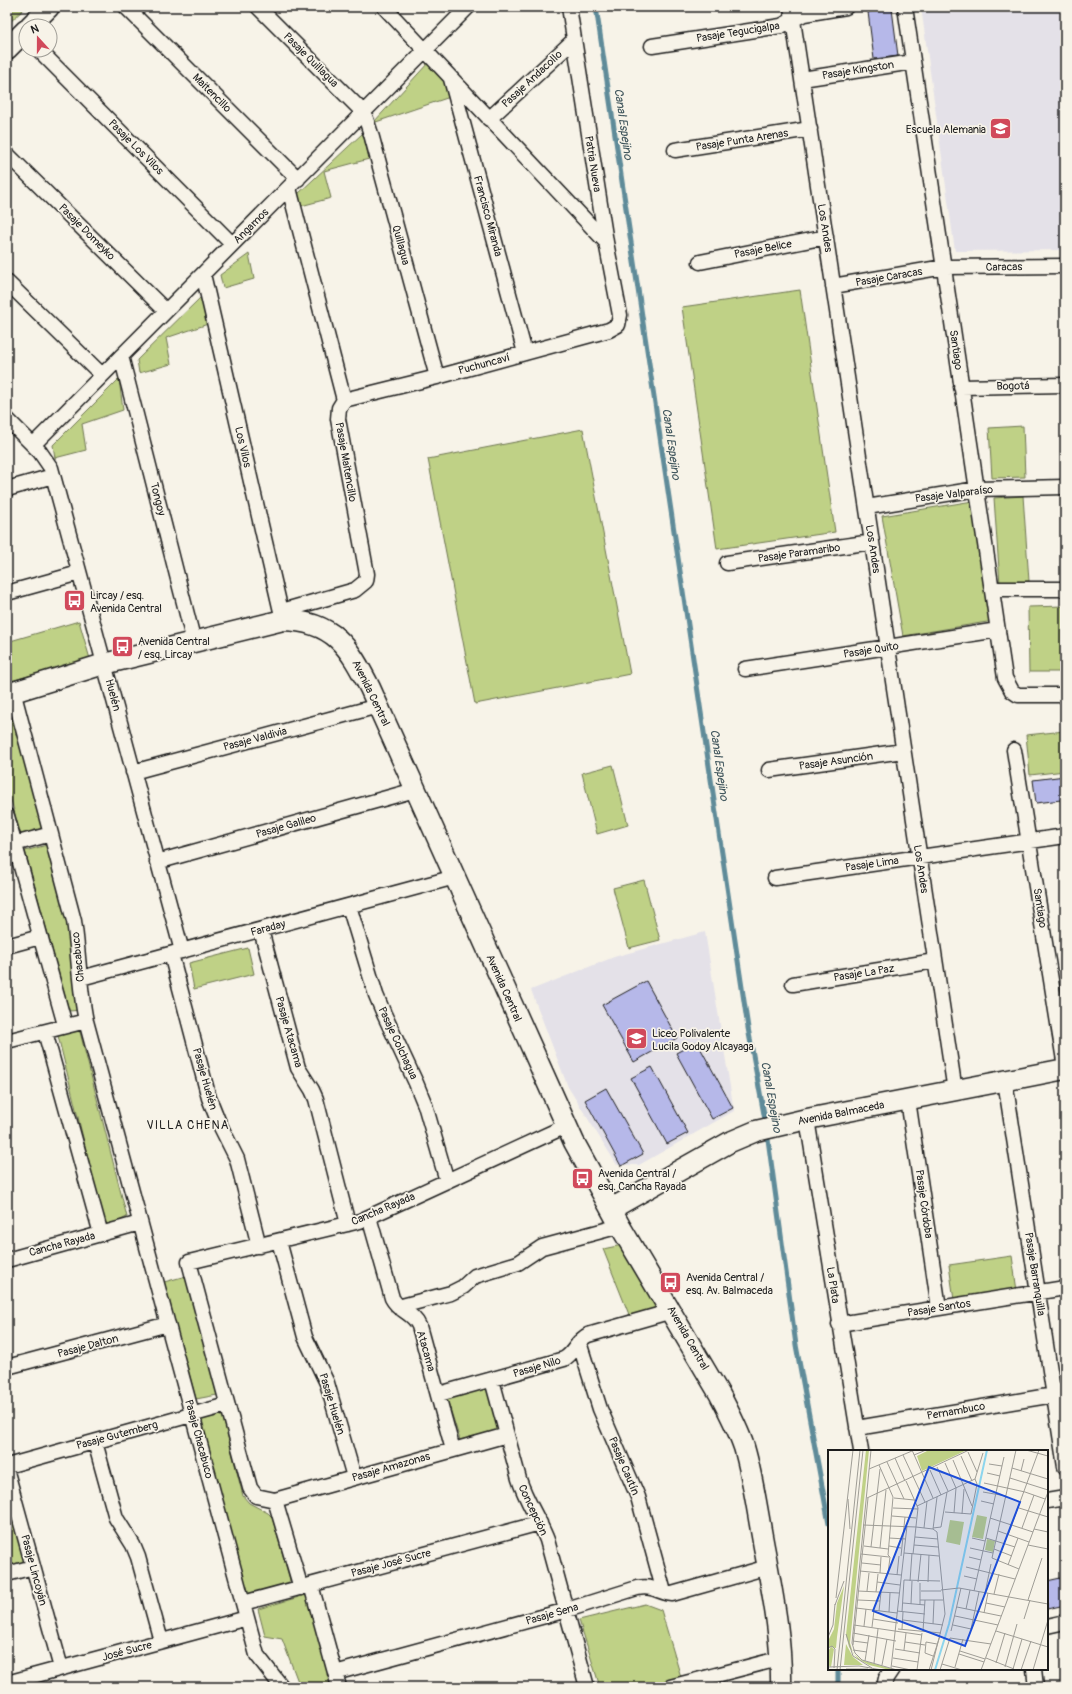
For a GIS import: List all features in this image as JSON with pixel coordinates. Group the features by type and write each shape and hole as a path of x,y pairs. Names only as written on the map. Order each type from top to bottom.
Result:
{"street":[{"path":"39,18 49,7"},
{"name":"Maitencillo","path":"126,7 293,183"},
{"name":"Pasaje Quillagua","path":"258,7 364,113"},
{"name":"Francisco Miranda","path":"384,7 606,242"},
{"name":"Angamos","path":"33,445 426,51 468,7"},
{"name":"Patria Nueva","path":"569,7 606,242 619,306 620,320"},
{"name":"Pasaje Tegucigalpa","path":"652,46 781,26 792,13 804,14 846,7"},
{"name":"Santiago","path":"905,7 1005,678 1012,691 1024,696 1065,695"},
{"name":"Los Andes","path":"792,13 954,1091"},
{"path":"7,49 18,39"},
{"name":"Pasaje Andacollo","path":"490,119 574,40"},
{"name":"Pasaje Los Vilos","path":"47,58 232,244"},
{"name":"Pasaje Kingston","path":"802,79 913,62"},
{"name":"Francisco Miranda","path":"451,78 525,353"},
{"name":"Quillagua","path":"364,113 371,134 436,377"},
{"name":"Pasaje Punta Arenas","path":"674,150 810,129"},
{"name":"Pasaje Domeyko","path":"7,154 166,311"},
{"path":"293,183 344,400"},
{"name":"Pasaje Belice","path":"700,262 826,237"},
{"name":"Caracas","path":"944,267 1065,266"},
{"name":"Pasaje Caracas","path":"833,286 944,267"},
{"name":"Los Vilos","path":"203,274 283,616"},
{"path":"7,282 102,375"},
{"name":"Puchuncaví","path":"344,400 610,330 618,325 620,320"},
{"name":"Tongoy","path":"121,356 194,642"},
{"name":"Bogotá","path":"962,387 1065,385"},
{"name":"Pasaje Maitencillo","path":"283,616 356,590 366,581 367,574 338,419 339,408 344,400"},
{"name":"Huelén","path":"7,419 46,459 53,476 158,862 176,953"},
{"path":"7,489 53,476"},
{"name":"Pasaje Valparaíso","path":"867,507 977,488 1065,487"},
{"name":"Pasaje Paramaribo","path":"727,563 872,542"},
{"path":"7,593 79,573"},
{"path":"992,589 1065,589"},
{"name":"Avenida Central","path":"10,692 104,664 194,642 283,616 294,621 315,625 334,635 351,653 378,706 566,1126 616,1217 672,1311 733,1419 744,1446 750,1473 768,1567 782,1658 791,1687"},
{"name":"Pasaje Quito","path":"745,669 998,630"},
{"name":"Chacabuco","path":"10,692 74,920 86,1021 140,1223"},
{"name":"Pasaje Valdivia","path":"133,772 378,706"},
{"name":"Santiago","path":"1014,750 1065,1068"},
{"name":"Pasaje Asunción","path":"769,770 903,751"},
{"name":"Pasaje Galileo","path":"158,862 415,790"},
{"path":"7,816 11,845 40,937 65,1025"},
{"path":"11,845 51,834"},
{"name":"Pasaje Lima","path":"775,878 1065,836"},
{"name":"Faraday","path":"81,978 455,877"},
{"name":"Pasaje Colchagua","path":"349,906 376,995 416,1083 447,1181"},
{"name":"Pasaje Atacama","path":"261,930 298,1068 316,1098 348,1224"},
{"path":"7,946 40,937"},
{"name":"Pasaje Huelén","path":"176,953 209,1098 218,1123 237,1159 259,1246"},
{"name":"Pasaje La Paz","path":"793,984 935,961"},
{"path":"7,1041 45,1032 65,1025 86,1021"},
{"path":"45,1032 101,1234"},
{"name":"Avenida Balmaceda","path":"616,1217 730,1142 756,1131 782,1124 1065,1068"},
{"name":"Pasaje Barranquilla","path":"1005,1081 1038,1292 1060,1392 1065,1467"},
{"name":"Pasaje Córdoba","path":"908,1100 939,1308"},
{"name":"La Plata","path":"807,1119 839,1324 861,1450"},
{"name":"Cancha Rayada","path":"227,1405 189,1262 348,1224 369,1217 566,1126"},
{"name":"Atacama","path":"369,1217 389,1292 398,1307 413,1316 417,1321 453,1450"},
{"path":"398,1307 451,1293 463,1287 475,1276 518,1263 542,1247 616,1217"},
{"name":"Cancha Rayada","path":"8,1256 101,1234 140,1223"},
{"name":"Pasaje Chacabuco","path":"140,1223 257,1656 282,1687"},
{"name":"Pasaje Huelén","path":"279,1241 305,1337 327,1383 354,1477"},
{"name":"Pasaje Santos","path":"839,1324 1065,1288"},
{"name":"Pasaje Nilo","path":"438,1394 564,1359 570,1356 582,1338 588,1335 672,1311"},
{"name":"Pasaje Dalton","path":"7,1367 168,1324"},
{"name":"Pasaje Cautín","path":"579,1342 600,1409 638,1497 664,1592"},
{"name":"Concepción","path":"492,1380 523,1492 540,1523 546,1540 588,1687"},
{"name":"Pernambuco","path":"857,1428 1060,1392"},
{"path":"227,1405 250,1488 256,1496 275,1500 306,1586 339,1687"},
{"name":"Pasaje Gutemberg","path":"7,1466 227,1405"},
{"name":"Pasaje Amazonas","path":"275,1500 507,1435"},
{"path":"95,1442 116,1518 138,1557 161,1641"},
{"name":"Pasaje Lincoyán","path":"7,1472 61,1668"},
{"path":"1048,1501 1065,1498"},
{"name":"Pasaje José Sucre","path":"243,1603 540,1523"},
{"path":"7,1574 33,1567"},
{"name":"Pasaje Sena","path":"335,1673 567,1610 637,1588 648,1586 667,1594 672,1594 768,1567"},
{"name":"José Sucre","path":"7,1683 247,1618"},
{"path":"1048,1626 1065,1622"},
{"path":"670,1687 782,1658"},
{"name":"Avenida Central","path":"781,1687 782,1658"},
{"path":"1034,1670 1036,1687"},
{"path":"7,1683 8,1687"}],"shaded area":[{"name":"Escuela Alemania","path":"921,7 1065,7 1065,250 955,251"},
{"name":"Liceo Polivalente Lucila Godoy Alcayaga","path":"705,932 734,1111 639,1165 617,1165 568,1087 531,990 614,957"}],"green space":[{"path":"7,7 26,7 7,25"},
{"path":"429,62 445,78 450,97 373,123"},
{"path":"363,133 369,159 324,171 331,198 301,206 298,194"},
{"path":"249,254 254,279 223,288 220,275"},
{"path":"800,290 835,532 717,549 682,307"},
{"path":"204,294 208,324 166,338 171,364 139,373 137,360"},
{"path":"119,379 123,410 82,424 86,450 55,458 53,445"},
{"path":"1023,426 1025,477 992,478 989,428"},
{"path":"583,429 630,674 475,704 428,459"},
{"path":"1023,496 1029,581 1000,584 994,498"},
{"path":"973,501 993,621 903,636 882,516"},
{"path":"1065,606 1065,672 1029,672 1028,607"},
{"path":"79,621 90,659 7,682 7,642"},
{"path":"10,711 43,829 21,835 7,786 7,712"},
{"path":"1065,731 1065,771 1030,775 1026,735"},
{"path":"613,765 628,825 597,834 582,773"},
{"path":"47,845 64,903 82,1010 69,1011 25,851"},
{"path":"644,880 660,940 629,948 613,888"},
{"path":"248,948 254,974 194,989 189,963"},
{"path":"71,1029 80,1032 127,1217 105,1227 58,1036"},
{"path":"622,1245 662,1307 630,1317 603,1249"},
{"path":"1012,1256 1017,1291 954,1300 949,1265"},
{"path":"186,1276 217,1395 196,1399 164,1282"},
{"path":"488,1387 499,1430 460,1440 447,1399"},
{"path":"220,1415 223,1417 243,1496 249,1503 268,1513 272,1517 290,1580 286,1586 250,1596 244,1591 199,1423 201,1419"},
{"path":"7,1494 26,1565 7,1570"},
{"path":"309,1594 335,1687 300,1687 282,1639 265,1636 258,1609"},
{"path":"645,1604 661,1610 681,1677 642,1687 600,1687 579,1620"}],"building":[{"path":"892,9 898,56 874,59 868,12"},
{"path":"1065,776 1064,822 1061,800 1036,803 1033,780"},
{"path":"646,981 677,1038 634,1062 602,1005"},
{"path":"697,1042 733,1108 712,1119 676,1053"},
{"path":"652,1067 688,1133 667,1144 631,1078"},
{"path":"606,1088 643,1154 621,1166 585,1100"},
{"path":"1065,1577 1065,1605 1048,1609 1048,1581"}],"waterway":[{"name":"Canal Espejino","path":"596,7 748,1028 766,1125"},
{"name":"Canal Espejino","path":"767,1132 796,1345 828,1519"},
{"name":"Canal Espejino","path":"838,1670 838,1687"}],"place":[{"name":"Escuela Alemania","path":"1001,129"},
{"name":"Lircay / esq. Avenida Central","path":"75,601"},
{"name":"Avenida Central / esq. Lircay","path":"123,647"},
{"name":"Liceo Polivalente Lucila Godoy Alcayaga","path":"636,1039"},
{"name":"Avenida Central / esq. Cancha Rayada","path":"582,1179"},
{"name":"Avenida Central / esq. Av. Balmaceda","path":"670,1283"}],"district":[{"name":"VILLA CHENA","path":"188,1125"}]}
